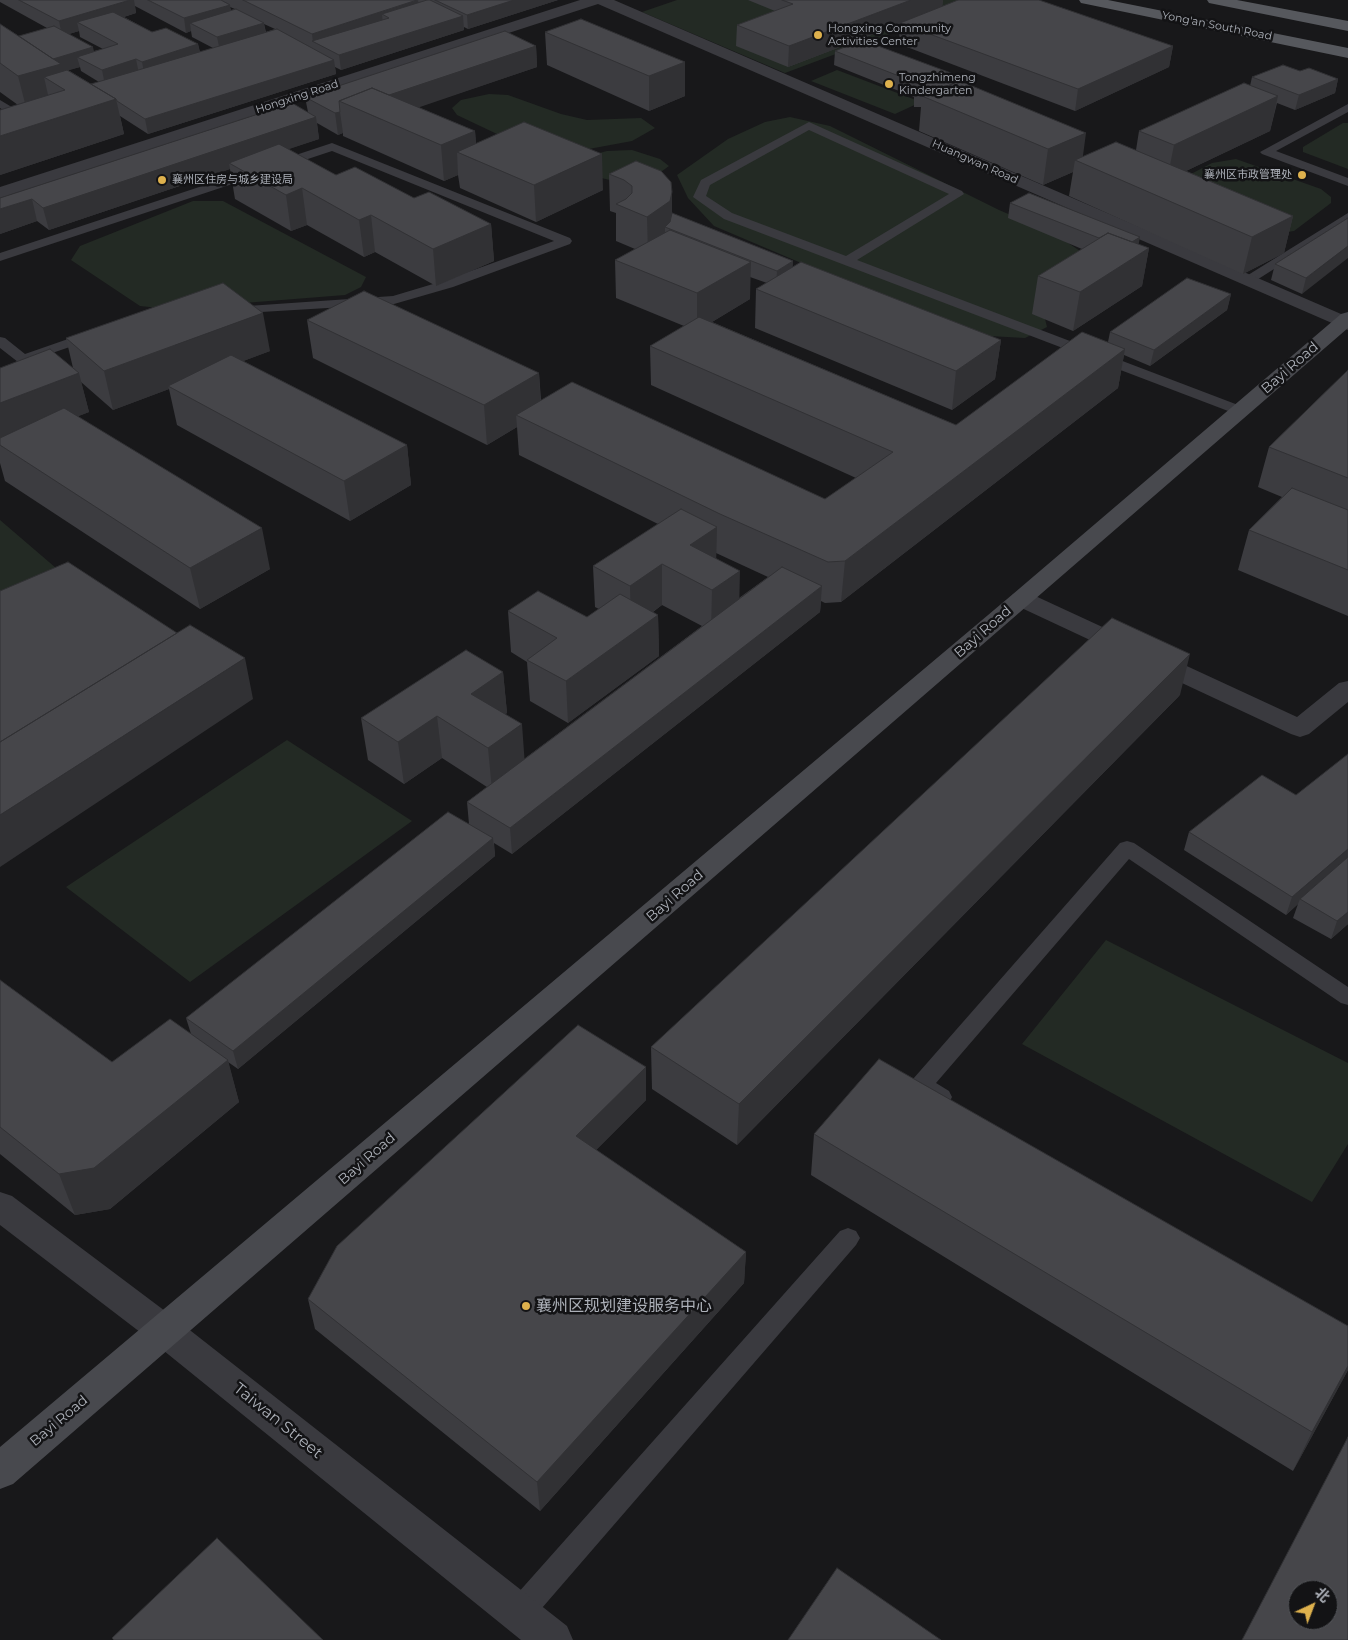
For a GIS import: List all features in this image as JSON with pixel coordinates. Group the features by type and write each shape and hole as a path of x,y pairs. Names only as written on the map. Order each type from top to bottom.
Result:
{"main road":[{"name":"Yong'an South Road","path":"1086,0 1348,52"},
{"name":"Yong'an South Road","path":"1214,0 1348,26"}],"street":[{"name":"Hongxing Road","path":"0,193 595,0"},
{"name":"Huangwan Road","path":"601,0 1247,280 1346,321"},
{"name":"Bayi Road","path":"0,1471 1346,321"},
{"path":"1022,599 1300,728 1348,690"},
{"name":"Taiwan Street","path":"0,1206 165,1331 553,1640"}],"lane":[{"path":"0,103 21,117 0,124"},
{"path":"1348,107 1266,152 1348,182"},
{"path":"846,261 958,194 809,125 705,183 699,197 728,216 846,261 1241,411"},
{"path":"0,257 332,147 566,241 448,284 394,300 216,312"},
{"path":"1247,280 1348,218"},
{"path":"0,341 23,359 103,330"},
{"path":"955,1105 921,1085 1127,848 1348,997"},
{"path":"519,1613 848,1238"}],"shaded area":[{"path":"677,0 980,0 785,73 642,12"},
{"path":"837,70 921,102 895,114 811,81"},
{"path":"489,94 508,95 561,114 587,120 641,118 655,128 632,141 578,151 524,142 497,134 457,115 452,108 461,100"},
{"path":"790,117 830,126 999,210 1055,234 1080,251 1040,299 1047,327 1025,338 989,336 959,330 714,226 688,198 677,175 728,139 765,122"},
{"path":"1343,123 1348,123 1348,169 1303,152 1303,147"},
{"path":"632,150 660,159 669,166 650,180 627,184 597,177 592,155 607,151"},
{"path":"1236,159 1321,189 1331,197 1331,203 1294,231 1273,234 1166,187 1212,163"},
{"path":"193,201 223,201 366,277 361,287 345,295 168,309 140,306 71,260 80,246"},
{"path":"0,520 77,586 0,620"},
{"path":"287,740 412,821 190,982 66,887"},
{"path":"1106,940 1348,1063 1348,1144 1312,1202 1022,1044"}],"building":[{"path":"19,0 130,0 59,21"},
{"path":"148,0 221,0 230,5 184,18"},
{"path":"243,0 417,0 312,34"},
{"path":"427,0 463,16 339,55 312,41 389,18 382,14"},
{"path":"435,0 514,0 467,15"},
{"path":"782,0 911,0 789,46 737,25 793,4"},
{"path":"958,0 1039,0 1173,46 1078,89 900,23"},
{"path":"236,9 264,23 217,37 190,23"},
{"path":"113,12 152,32 166,28 198,44 142,62 136,59 102,70 77,57 118,44 77,22"},
{"path":"581,19 685,62 649,76 545,32"},
{"path":"0,24 61,64 18,76 0,63"},
{"path":"54,26 93,47 53,59 19,36"},
{"path":"277,29 334,60 145,119 91,84"},
{"path":"505,31 536,46 389,95 372,88 339,101 340,112 335,113 305,97"},
{"path":"862,40 967,79 929,93 915,92 927,87 835,51"},
{"path":"1283,65 1300,71 1309,68 1338,79 1299,95 1252,77"},
{"path":"67,70 116,99 0,136 0,110 65,90 44,77"},
{"path":"960,81 1086,133 1048,149 922,96"},
{"path":"1244,83 1278,96 1174,145 1139,131"},
{"path":"372,88 475,131 441,145 339,101"},
{"path":"292,103 316,117 43,208 32,199 0,209 0,198"},
{"path":"524,122 602,154 534,185 457,152"},
{"path":"1116,142 1293,216 1252,237 1075,160"},
{"path":"279,144 336,175 355,167 414,198 429,192 491,224 433,249 371,215 359,220 302,188 286,195 229,163"},
{"path":"636,161 661,171 671,182 672,192 670,201 647,217 616,204 626,199 632,193 632,186 624,180 609,174"},
{"path":"1029,193 1140,237 1132,242 1108,233 1099,238 1010,203"},
{"path":"672,213 793,261 777,271 665,227 670,222"},
{"path":"1348,218 1348,246 1306,278 1275,264"},
{"path":"670,230 751,262 697,293 615,260"},
{"path":"1108,233 1149,248 1080,292 1038,276"},
{"path":"801,262 1001,340 956,371 756,289"},
{"path":"1187,278 1231,294 1154,350 1110,332"},
{"path":"223,283 263,313 104,371 66,338"},
{"path":"364,291 539,373 484,405 307,320"},
{"path":"699,317 956,425 1082,332 1125,349 845,561 828,562 720,514 516,415 572,382 825,499 893,452 650,346"},
{"path":"50,349 79,373 0,403 0,368"},
{"path":"231,355 407,445 344,481 168,386"},
{"path":"1348,370 1348,478 1269,447"},
{"path":"64,408 262,528 190,568 0,445 0,438"},
{"path":"1292,488 1348,510 1348,570 1249,530"},
{"path":"681,509 717,527 690,545 740,571 712,590 662,564 630,586 593,566"},
{"path":"68,562 177,633 0,742 0,591"},
{"path":"782,567 822,586 510,828 467,802"},
{"path":"538,591 587,617 620,594 658,615 566,681 527,660 557,638 508,611"},
{"path":"1112,618 1190,654 739,1104 651,1047"},
{"path":"190,625 245,658 0,815 0,742"},
{"path":"466,650 503,672 471,694 522,724 488,748 437,716 398,742 361,718"},
{"path":"1348,754 1348,849 1292,897 1189,832 1262,775 1296,795"},
{"path":"448,812 493,838 233,1051 186,1018"},
{"path":"1348,857 1348,912 1337,921 1300,899"},
{"path":"0,980 112,1062 170,1019 228,1060 94,1168 59,1174 0,1127"},
{"name":"襄州区规划建设服务中心","path":"578,1025 646,1067 576,1136 746,1252 537,1482 308,1299 337,1246"},
{"path":"879,1059 1348,1326 1348,1366 1312,1432 814,1134"},
{"path":"1348,1437 1348,1640 1242,1640"},
{"path":"217,1538 323,1640 114,1640 112,1638"},
{"path":"837,1568 941,1640 788,1640"}],"place":[{"name":"Hongxing Community Activities Center","path":"818,35"},
{"name":"Tongzhimeng Kindergarten","path":"889,84"},
{"name":"襄州区市政管理处","path":"1302,175"},
{"name":"襄州区住房与城乡建设局","path":"162,180"},
{"name":"襄州区规划建设服务中心","path":"526,1306"}]}
